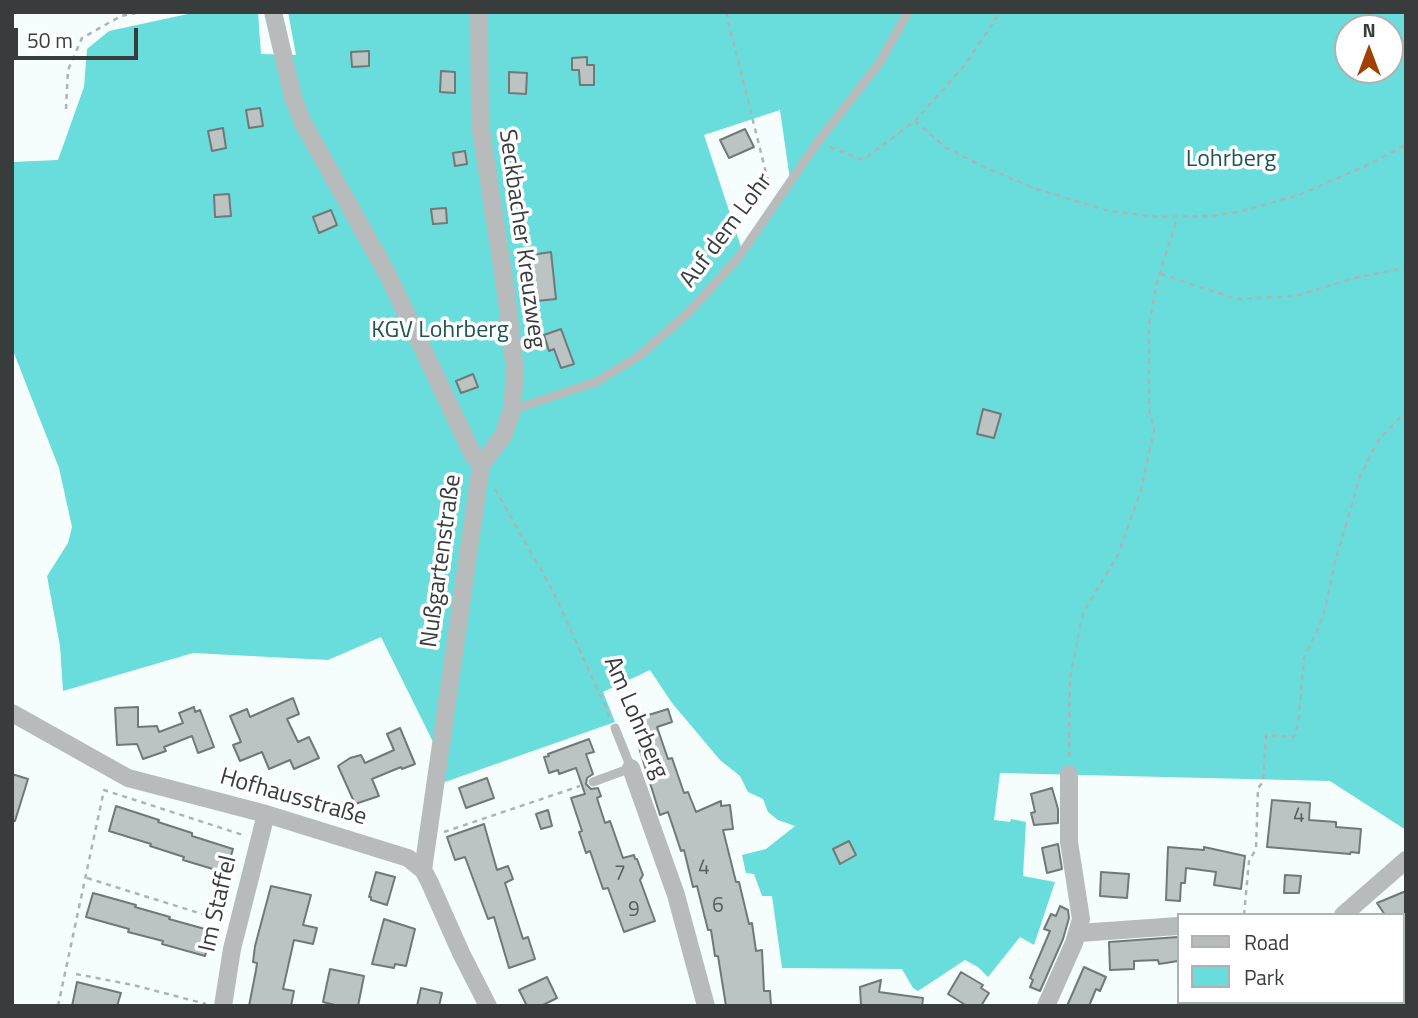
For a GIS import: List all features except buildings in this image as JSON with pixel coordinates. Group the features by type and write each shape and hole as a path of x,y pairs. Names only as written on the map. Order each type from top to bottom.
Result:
{"street":[{"name":"Nußgartenstraße","path":"273,12 293,97 303,122 388,275 473,455 481,465 423,870"},
{"name":"Seckbacher Kreuzweg","path":"479,12 480,124 515,370 512,410 503,436 481,465"},
{"name":"Hofhausstraße","path":"12,713 124,776 395,852 423,870"},
{"name":"Am Lohrberg","path":"631,768 676,895 706,1006"},
{"path":"1046,1006 1079,933 1080,905 1069,842 1069,774"},
{"name":"Im Staffel","path":"223,1006 237,925 266,814"},
{"path":"1345,913 1406,860"},
{"path":"423,870 488,1006"},
{"path":"1079,933 1176,926"}],"lane":[{"name":"Auf dem Lohr","path":"512,410 596,383 639,356 689,312 737,258 817,143 880,62 908,12"},
{"name":"Am Lohrberg","path":"615,728 631,768"},
{"path":"593,782 631,768"}],"path":[{"path":"66,109 68,70 82,38 121,16 141,12"},
{"path":"726,12 774,202"},
{"path":"817,143 863,160 915,121 965,65 1000,12"},
{"path":"915,121 945,147 1035,189 1109,211 1177,218 1238,212 1299,195 1406,145"},
{"path":"1069,774 1070,678 1075,644 1083,613 1118,555 1141,490 1154,429 1149,408 1149,325 1160,273 1177,218"},
{"path":"1160,273 1236,299 1296,296 1354,278 1406,268"},
{"path":"1244,913 1249,861 1256,849 1258,788 1263,782 1266,735 1294,737 1298,725 1304,657 1323,617 1335,562 1360,476 1378,440 1406,411"},
{"name":"Am Lohrberg","path":"481,465 554,593 615,728"},
{"path":"427,838 593,782"},
{"path":"58,1006 104,790 238,833"},
{"path":"85,878 237,925"},
{"path":"65,972 134,985 212,1006"},
{"path":"76,974 93,977"}],"green space":[{"name":"KGV Lohrberg","path":"197,12 258,12 261,54 296,55 288,12 1406,12 1406,830 1330,781 1000,773 994,820 1026,822 1023,876 1055,882 1034,945 1020,937 988,977 965,960 918,991 913,988 902,969 782,968 772,896 762,896 754,874 746,873 742,855 766,849 795,826 778,820 768,812 763,799 748,792 740,776 720,760 672,703 650,670 603,692 615,722 442,783 445,766 381,637 328,660 193,653 63,691 60,646 47,576 68,543 72,527 59,468 12,348 12,162 58,160 84,87 87,49 109,31","holes":["780,110 790,180 742,250 704,135"]}],"park label":[{"name":"Lohrberg","path":"1231,160"}]}
